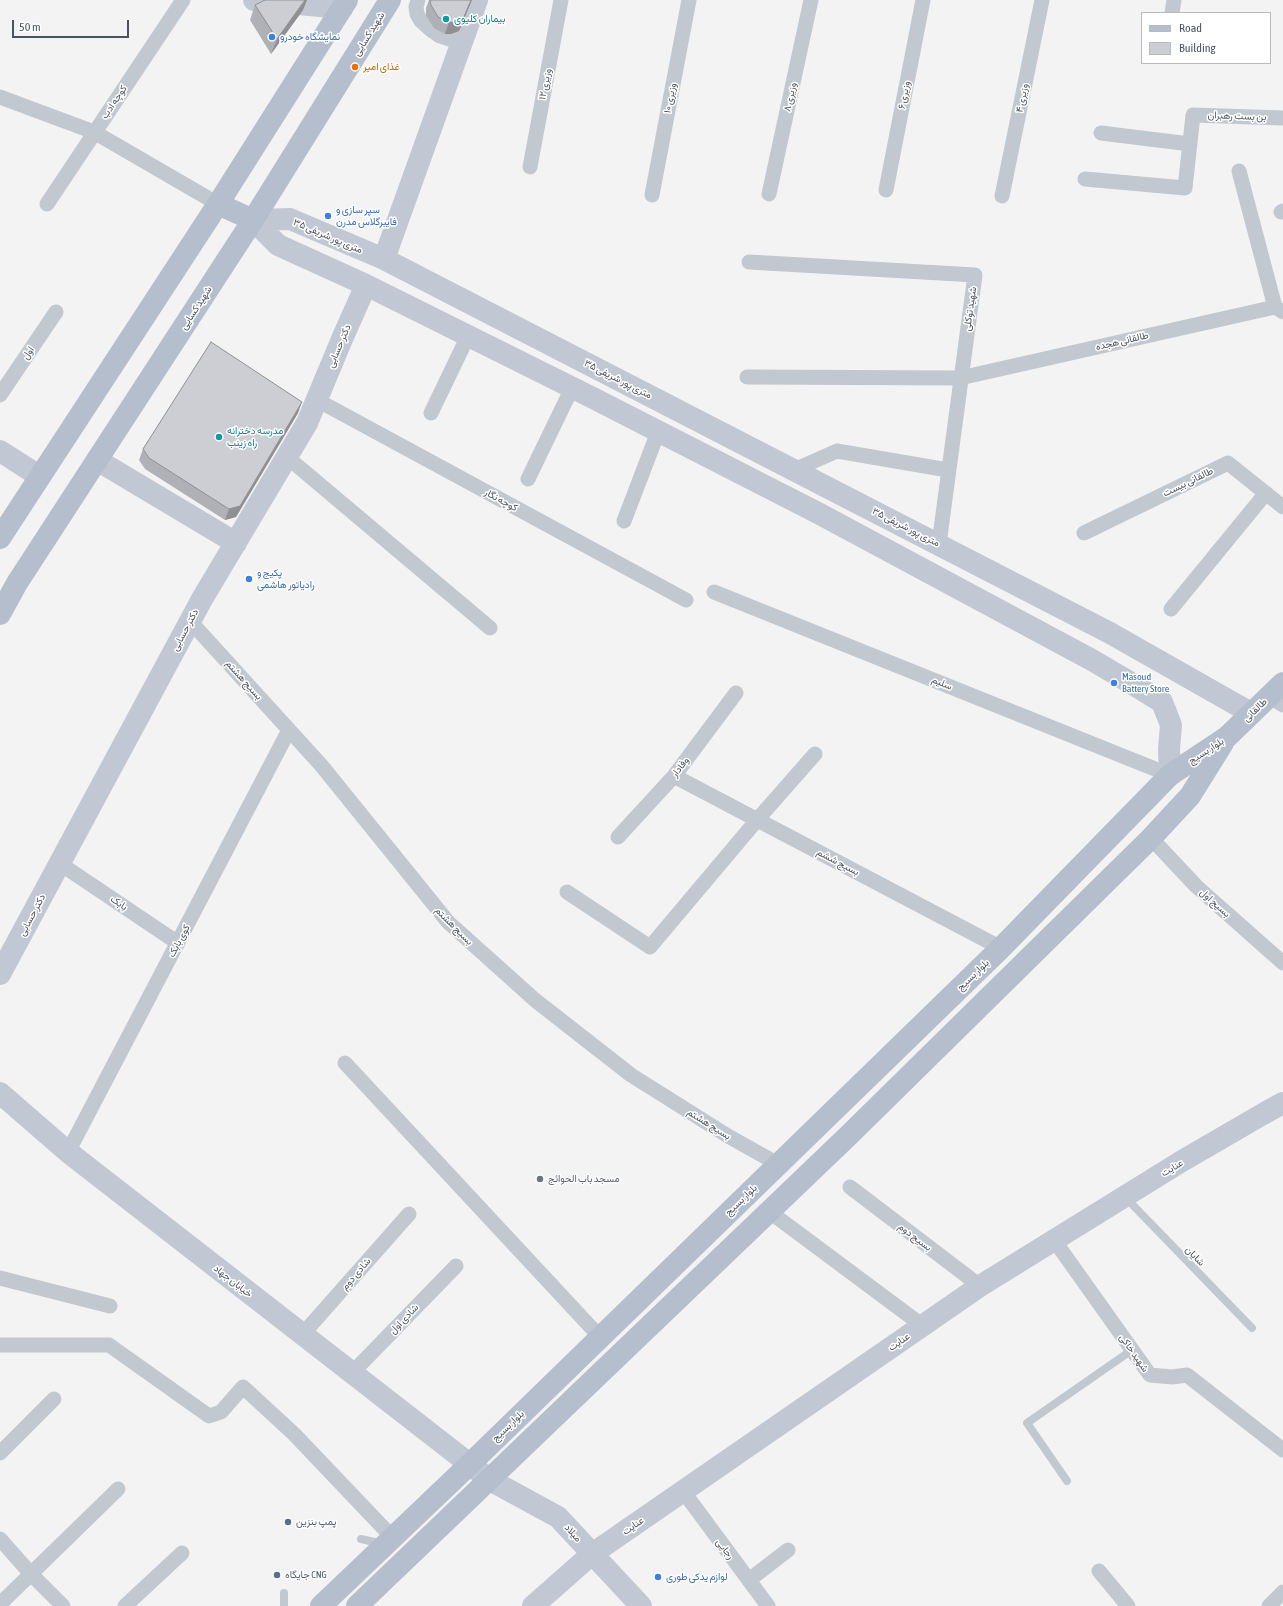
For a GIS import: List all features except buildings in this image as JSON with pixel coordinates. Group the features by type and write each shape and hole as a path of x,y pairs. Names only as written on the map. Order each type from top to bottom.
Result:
{"main road":[{"name":"شهید کسایی","path":"0,614 17,583 253,220 390,0"},
{"path":"0,538 39,476 71,430 218,204 345,4"},
{"path":"218,204 253,220"},
{"name":"طالقانی","path":"1227,737 1251,713 1278,695"},
{"name":"بلوار بسیج","path":"321,1606 379,1543 470,1464 1001,948 1170,775 1227,737"},
{"name":"بلوار بسیج","path":"357,1606 770,1212 1152,838 1190,796 1227,737"}],"street":[{"name":"کوچه ادب","path":"47,204 182,0"},
{"path":"254,0 345,4"},
{"path":"418,0 416,7 417,14 421,21 430,29 440,36 452,40 462,39"},
{"path":"384,259 476,0"},
{"name":"وزيری ۱۲","path":"530,167 561,0"},
{"name":"وزیری ۱۰","path":"652,196 689,0"},
{"name":"وزیری ۸","path":"768,194 811,0"},
{"name":"وزیری ۶","path":"886,190 923,0"},
{"name":"وزیری ۴","path":"1002,196 1042,0"},
{"path":"1172,12 1174,0"},
{"path":"0,97 94,132 218,204"},
{"name":"بن بست رهبران","path":"1085,179 1185,188 1193,115 1283,118"},
{"path":"1102,133 1190,144"},
{"path":"1239,171 1279,310"},
{"name":"۳۵ متری پور شریفی","path":"253,220 290,219 384,259 1110,633 1251,713"},
{"path":"253,220 278,245 366,285 818,513 1092,660 1131,683 1162,702 1171,725 1169,749 1170,775"},
{"name":"شهید توکلی","path":"749,262 975,275 960,378 939,544"},
{"name":"دکتر حسابی","path":"0,974 190,621 307,423 342,338 366,285"},
{"name":"طالقانی هجده","path":"747,377 960,378 1279,310"},
{"name":"اول","path":"0,395 56,312"},
{"path":"431,414 468,336"},
{"path":"528,479 572,388"},
{"name":"کوچه نگار","path":"317,400 686,600"},
{"path":"624,521 658,432"},
{"path":"0,451 39,476"},
{"path":"794,470 836,451 948,470"},
{"path":"287,457 490,628"},
{"path":"97,460 236,542"},
{"name":"طالقانی بیست","path":"1084,533 1228,463 1283,507"},
{"path":"1171,608 1266,493"},
{"name":"سلیم","path":"714,592 1170,775"},
{"name":"بسیج هشتم","path":"190,621 321,765 448,922 535,1000 631,1075 728,1136 778,1164"},
{"path":"1131,683 1148,655"},
{"name":"وفادار","path":"618,837 674,776 736,693"},
{"name":"کوی بابک","path":"68,1152 289,730"},
{"path":"567,892 650,947 815,754"},
{"name":"بسیج ششم","path":"674,776 1001,948"},
{"name":"بسیج اول","path":"1152,838 1196,886 1283,963"},
{"name":"بابک","path":"59,864 178,943"},
{"path":"344,1063 600,1337"},
{"name":"خیابان جهاد","path":"0,1094 68,1152 470,1464"},
{"name":"عنایت","path":"533,1606 592,1554 980,1286 1124,1197 1263,1114 1283,1104"},
{"name":"بسيج دوم","path":"850,1187 980,1286"},
{"path":"770,1212 923,1326"},
{"name":"شادی دوم","path":"302,1334 409,1214"},
{"name":"شهید خاکی","path":"1054,1240 1150,1375 1172,1377 1187,1375 1283,1450"},
{"name":"شادی اول","path":"352,1372 456,1266"},
{"path":"0,1278 110,1306"},
{"path":"0,1345 109,1345 209,1416 222,1412 243,1387 294,1434 379,1543 395,1570"},
{"path":"0,1453 54,1399"},
{"name":"میلاد","path":"470,1464 490,1480 558,1517 641,1606"},
{"path":"0,1604 118,1489"},
{"name":"رجایی","path":"682,1491 768,1606"},
{"path":"0,1539 31,1574 63,1606"},
{"path":"749,1580 788,1550"},
{"path":"125,1606 182,1553"},
{"path":"1099,1571 1128,1606"},
{"path":"1269,1606 1283,1592"}],"lane":[{"name":"شایان","path":"1124,1197 1252,1328"},
{"path":"1067,1481 1027,1423 1132,1350"},
{"path":"284,1593 284,1606"}],"place":[{"name":"بیماران کلیوی","path":"446,19"},
{"name":"نمایشگاه خودرو","path":"272,37"},
{"name":"غذای امیر","path":"355,67"},
{"name":"سپر سازی و فایبرگلاس مدرن","path":"328,216"},
{"name":"مدرسه دخترانه راه زینب","path":"219,437"},
{"name":"پکیج و رادیاتور هاشمی","path":"249,579"},
{"name":"Masoud Battery Store","path":"1114,683"},
{"name":"مسجد باب الحوائج","path":"540,1179"},
{"name":"پمپ بنزین","path":"288,1522"},
{"name":"جایگاه CNG","path":"277,1575"},
{"name":"لوازم یدکی طوری","path":"658,1577"}]}
